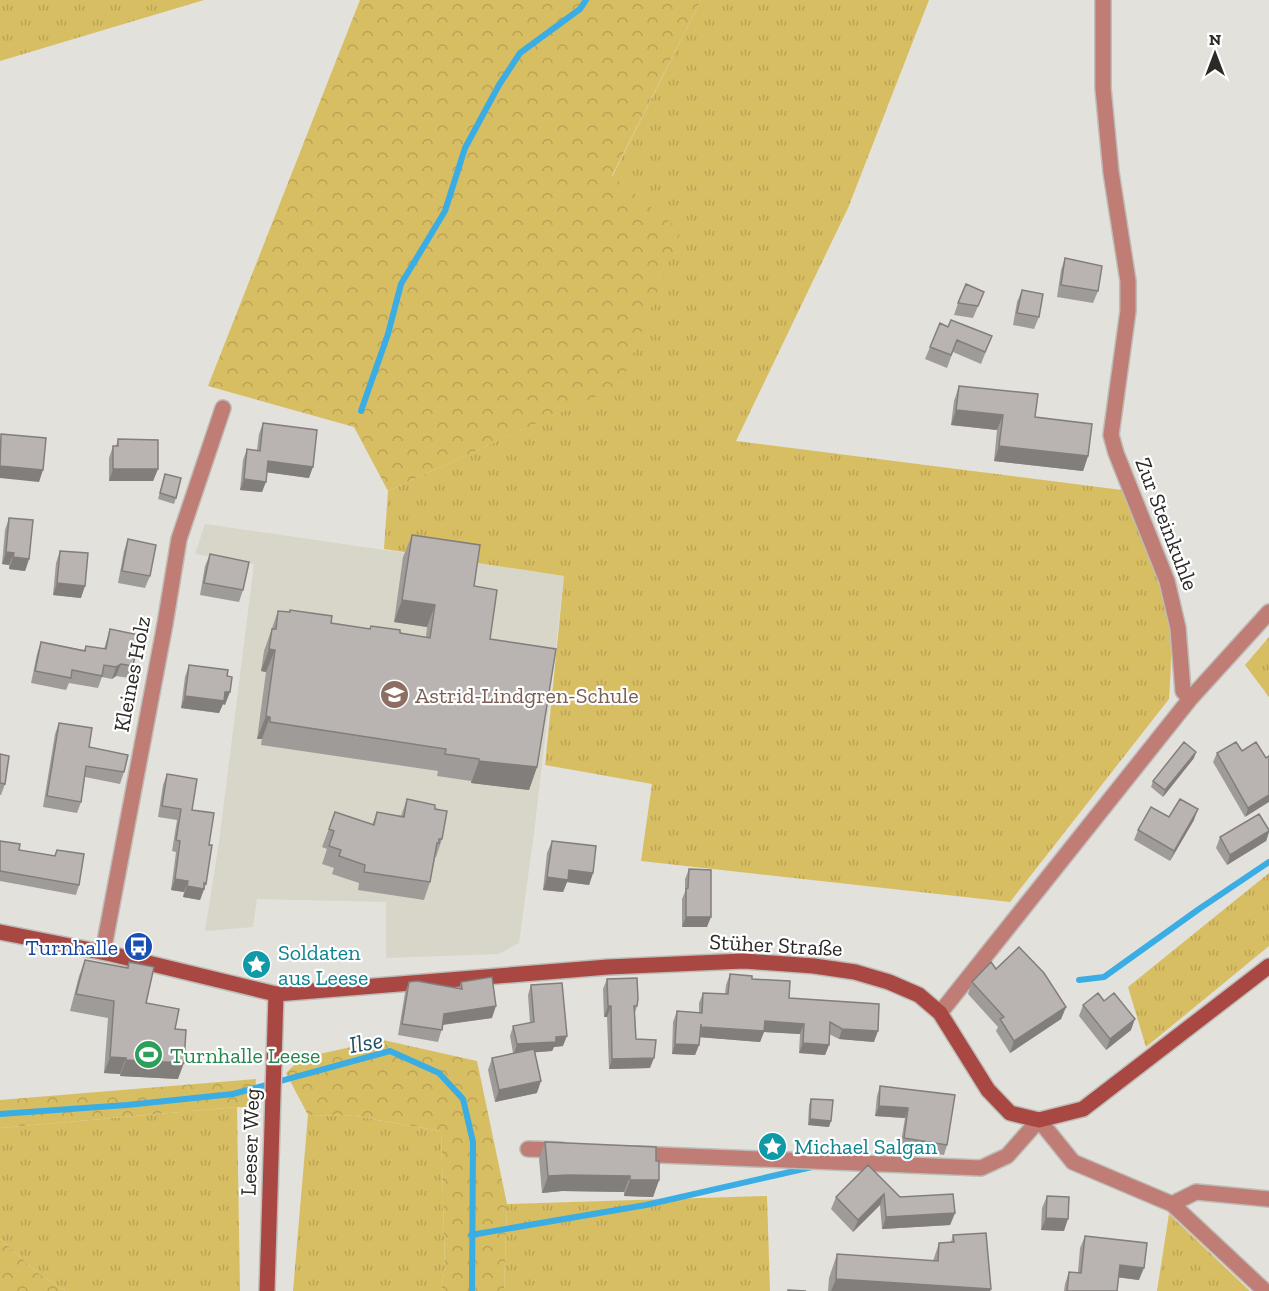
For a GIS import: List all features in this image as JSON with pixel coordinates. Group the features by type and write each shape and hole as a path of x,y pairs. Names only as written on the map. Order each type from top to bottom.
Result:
{"main road":[{"name":"Stüher Straße","path":"0,932 103,952 276,994 608,967 744,961 814,966 855,972 889,982 919,995 940,1013 988,1090 1010,1113 1039,1120 1083,1109 1269,966"},
{"name":"Leeser Weg","path":"267,1291 276,994"}],"street":[{"name":"Zur Steinkuhle","path":"1103,0 1103,88 1111,172 1128,281 1128,311 1111,435 1167,581 1179,628 1183,691 1190,699"},
{"name":"Kleines Holz","path":"103,952 178,539 224,408"},
{"path":"940,1013 1190,699 1269,612"},
{"path":"623,1153 981,1168 1007,1156 1039,1120 1073,1162 1172,1204 1265,1291"},
{"path":"528,1149 576,1151"},
{"path":"1172,1204 1196,1192 1269,1199"}],"shaded area":[{"name":"Astrid-Lindgren-Schule","path":"205,524 564,576 519,943 499,954 386,958 386,902 257,899 253,927 205,931 219,842 254,564 195,554"}],"green space":[{"path":"0,0 204,0 0,61"},
{"path":"360,0 701,0 612,176 681,231 621,385 388,491 354,427 208,386"},
{"path":"701,0 929,0 848,208 736,441 1122,490 1158,577 1167,607 1170,630 1169,699 1010,902 641,861 652,784 545,765 564,576 384,549 388,491 622,384 612,177"},
{"path":"1269,637 1269,697 1245,665"},
{"path":"1269,873 1269,946 1146,1047 1128,987"},
{"path":"383,1040 477,1061 507,1204 504,1291 441,1291 445,1267 441,1131 355,1116 308,1115 286,1073 301,1058"},
{"path":"256,1079 254,1108 237,1107 0,1128 0,1100"},
{"path":"237,1107 240,1291 65,1291 38,1273 0,1239 0,1128"},
{"path":"308,1115 355,1116 441,1131 445,1267 441,1291 293,1291"},
{"path":"767,1196 770,1291 504,1291 507,1204"},
{"path":"1169,1214 1250,1291 1157,1291"},
{"path":"0,1239 38,1273 65,1291 0,1291"}],"building":[{"path":"1065,258 1102,266 1098,291 1061,285"},
{"path":"966,284 984,292 978,306 958,303"},
{"path":"1022,290 1043,294 1039,317 1017,313"},
{"path":"951,320 992,336 985,352 957,340 951,355 930,347 940,323 948,327"},
{"path":"959,386 1038,394 1035,417 1092,424 1088,456 999,446 1003,415 956,410"},
{"path":"263,423 317,430 313,467 268,461 266,482 244,479 247,449 260,451"},
{"path":"1,434 46,438 43,470 0,466"},
{"path":"118,439 158,440 158,469 113,469 113,446 118,446"},
{"path":"165,474 181,478 176,498 160,493"},
{"path":"9,518 33,520 29,559 13,557 14,553 6,552"},
{"path":"412,535 480,545 474,586 497,590 490,639 556,649 537,767 479,761 479,759 445,754 446,749 270,722 270,717 266,716 275,650 269,649 272,629 276,629 278,611 290,612 290,610 332,616 331,623 370,629 371,626 400,630 400,633 430,638 435,605 402,600"},
{"path":"128,539 156,545 150,576 122,571"},
{"path":"60,551 88,553 85,586 57,583"},
{"path":"210,554 249,562 243,590 204,583"},
{"path":"110,629 139,635 133,666 104,665 102,676 72,670 71,678 35,671 41,642 85,651 86,646 106,649"},
{"path":"189,665 228,670 227,676 232,677 230,692 225,692 224,701 185,696"},
{"path":"59,723 92,728 89,747 128,755 124,772 86,766 81,802 47,796"},
{"path":"1184,742 1196,752 1165,790 1153,781"},
{"path":"1236,742 1242,751 1256,742 1266,758 1269,756 1269,795 1248,808 1217,753"},
{"path":"0,754 9,756 5,784 0,783"},
{"path":"167,774 197,779 192,810 214,813 209,845 212,845 204,889 187,886 188,881 175,879 180,841 176,840 181,809 162,806"},
{"path":"407,799 435,805 435,809 447,811 442,839 439,839 437,843 430,882 364,872 365,865 339,856 341,850 329,846 334,831 329,829 335,812 374,825 377,812 404,817"},
{"path":"1180,799 1198,809 1174,851 1138,830 1151,807 1169,817"},
{"path":"1259,814 1269,831 1230,855 1220,837"},
{"path":"0,841 20,844 19,850 55,856 57,850 84,854 79,885 0,871"},
{"path":"552,841 596,846 593,873 569,870 568,880 547,877"},
{"path":"689,869 711,870 711,917 686,917"},
{"path":"1019,947 1044,973 1066,1007 1014,1041 1000,1019 1004,1017 972,982 991,962 996,969"},
{"path":"85,960 128,968 129,962 154,967 146,1003 179,1009 175,1029 186,1030 184,1063 110,1057 114,1001 76,994"},
{"path":"730,974 752,976 752,979 790,981 789,998 879,1004 878,1031 842,1029 830,1022 829,1045 803,1043 804,1024 765,1021 764,1031 701,1027 701,1024 699,1045 675,1044 677,1011 702,1013 703,993 728,994"},
{"path":"492,977 496,1006 444,1014 442,1030 402,1024 409,982 417,981 462,989 461,982"},
{"path":"637,978 638,999 637,1006 634,1006 636,1039 656,1040 654,1058 612,1059 611,1006 608,1006 607,979"},
{"path":"562,983 567,1036 556,1037 556,1042 517,1044 513,1026 534,1022 531,985"},
{"path":"1098,993 1104,1001 1114,993 1135,1019 1110,1039 1083,1005"},
{"path":"534,1049 541,1081 499,1090 492,1058"},
{"path":"880,1086 955,1095 947,1145 904,1138 908,1108 879,1106"},
{"path":"811,1099 833,1100 831,1121 810,1119"},
{"path":"545,1142 656,1147 659,1180 630,1180 630,1176 548,1176"},
{"path":"868,1165 900,1197 953,1194 955,1213 886,1217 884,1194 858,1220 836,1197"},
{"path":"1047,1196 1069,1197 1068,1219 1046,1218"},
{"path":"986,1233 991,1289 836,1279 837,1254 938,1261 939,1243 954,1242 953,1235"},
{"path":"1085,1236 1147,1243 1144,1268 1120,1265 1117,1291 1067,1291 1069,1272 1081,1273"}],"waterway":[{"path":"361,411 388,334 401,284 445,211 465,148 499,85 520,53 580,9 586,0"},
{"path":"1079,980 1104,977 1269,862"},
{"name":"Ilse","path":"0,1114 127,1105 233,1094 390,1051 439,1073 463,1099 473,1142 472,1291"},
{"path":"471,1235 646,1205 812,1167"}],"place":[{"name":"Astrid-Lindgren-Schule","path":"394,695"},
{"name":"Turnhalle","path":"139,947"},
{"name":"Soldaten aus Leese","path":"257,965"},
{"name":"Turnhalle Leese","path":"149,1055"},
{"name":"Michael Salgan","path":"773,1146"}]}
